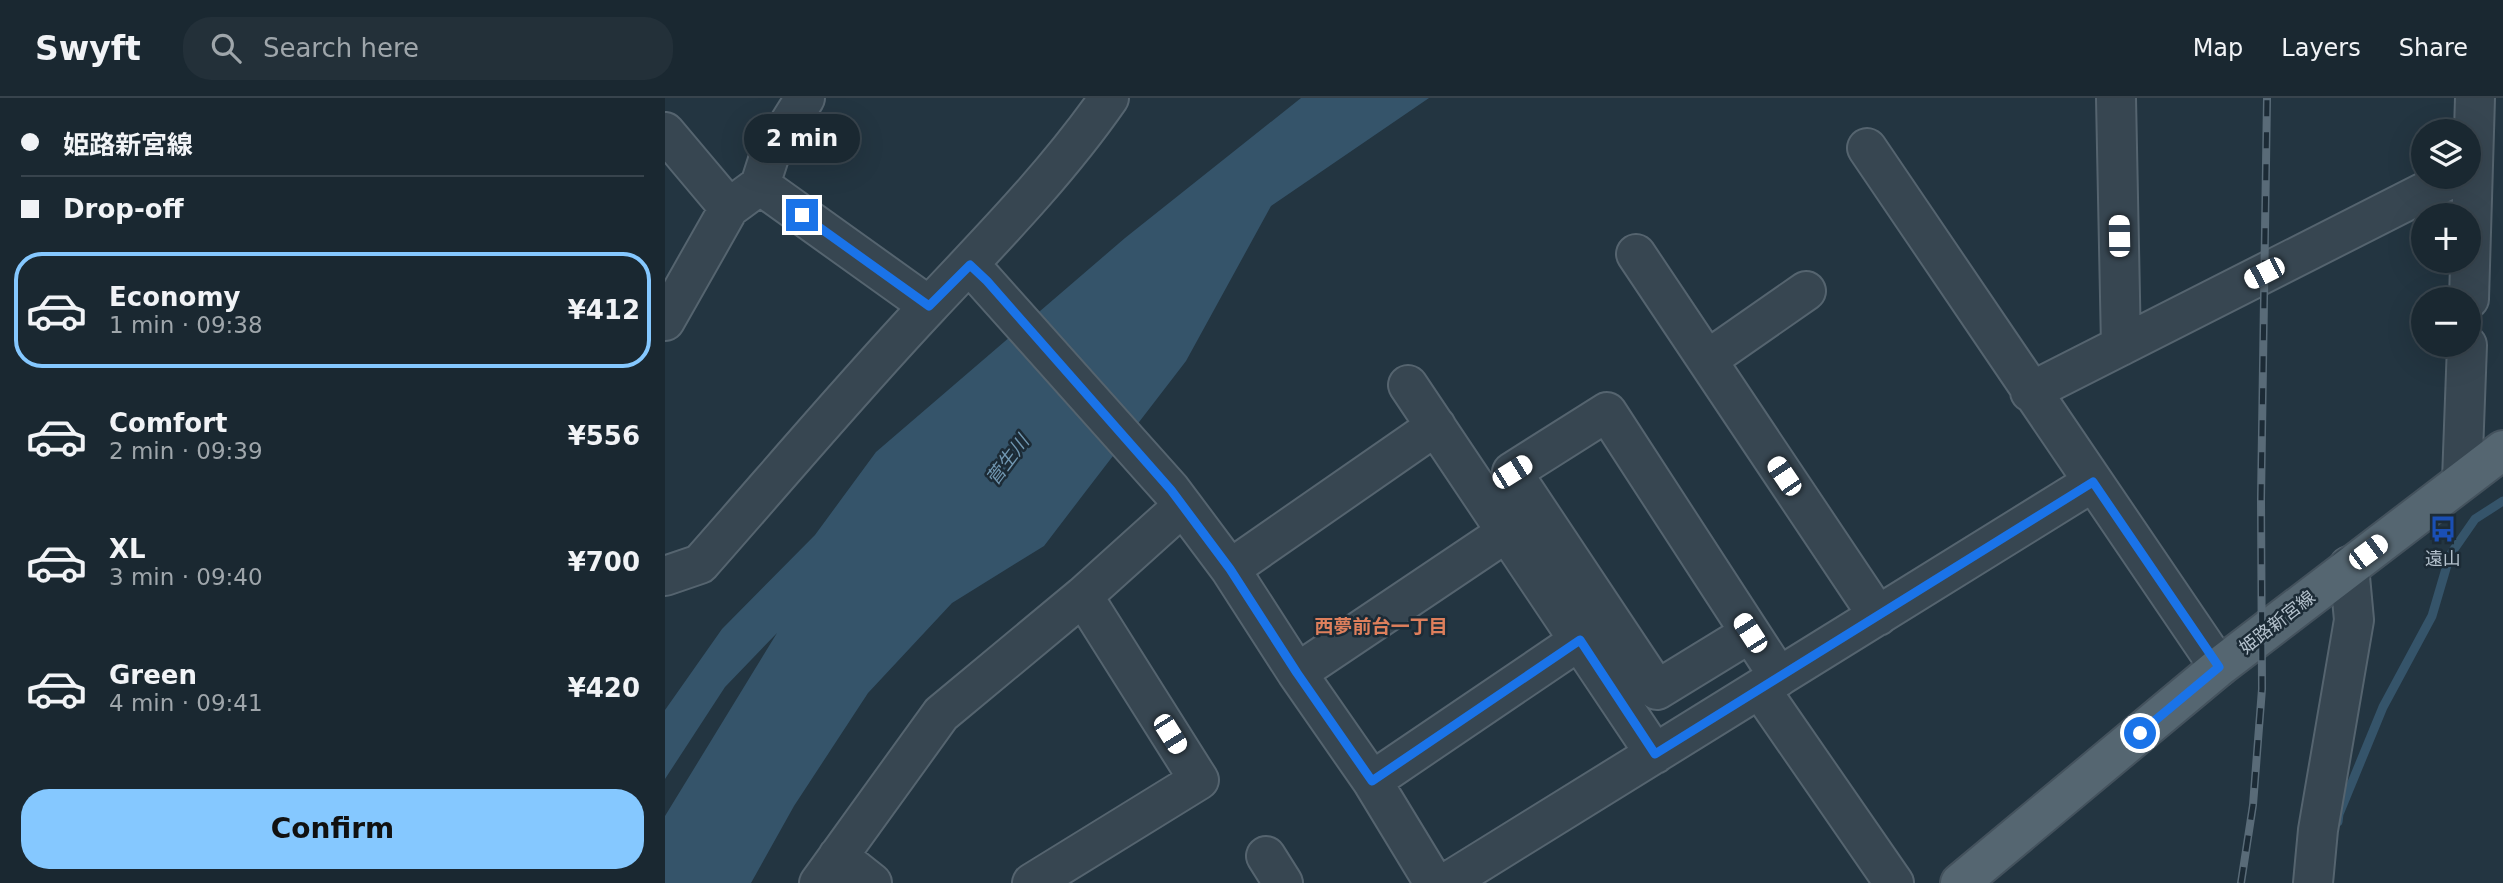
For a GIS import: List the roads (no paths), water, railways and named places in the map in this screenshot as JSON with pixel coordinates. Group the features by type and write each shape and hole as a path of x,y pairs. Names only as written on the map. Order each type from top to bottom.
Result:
{"main road":[{"name":"姫路新宮線","path":"1960,883 2219,667 2503,450"}],"street":[{"path":"665,321 729,208 759,185 770,154 805,98"},
{"path":"665,576 700,564 929,306 978,273 1109,98"},
{"path":"2116,98 2121,346"},
{"path":"2475,98 2475,119"},
{"path":"665,132 729,208"},
{"path":"1867,148 2219,667"},
{"path":"759,185 929,306"},
{"path":"2030,391 2430,189"},
{"path":"2470,287 2474,189"},
{"path":"1636,254 1878,616"},
{"path":"978,273 1177,498 1230,569 1297,673 1372,781 1434,883"},
{"path":"1707,360 1806,291"},
{"path":"2462,480 2467,357"},
{"path":"1408,385 1655,754"},
{"path":"1750,633 1657,690 1512,472 1607,412 1770,683 1894,883"},
{"path":"1230,569 1436,426"},
{"path":"1446,883 2093,482"},
{"path":"872,883 829,869 941,714 1083,596 1177,498"},
{"path":"1297,673 1507,531"},
{"path":"2313,883 2318,830 2354,620 2349,566"},
{"path":"1032,883 1199,780 1083,596"},
{"path":"1372,781 1580,640"}],"water":[{"name":"菅生川","path":"1301,98 1429,98 1271,206 1186,361 1044,546 952,603 868,693 794,806 751,883 665,883 665,816 777,633 725,687 665,779 665,710 722,629 815,535 876,452 1125,238"}],"waterway":[{"path":"2338,822 2383,707 2432,616 2450,555 2475,519 2503,501"}],"railway":[{"path":"2241,883 2253,805 2262,689 2261,499 2267,98"}],"place":[{"name":"遠山","path":"2443,529"}],"district":[{"name":"西夢前台一丁目","path":"1381,626"}]}
